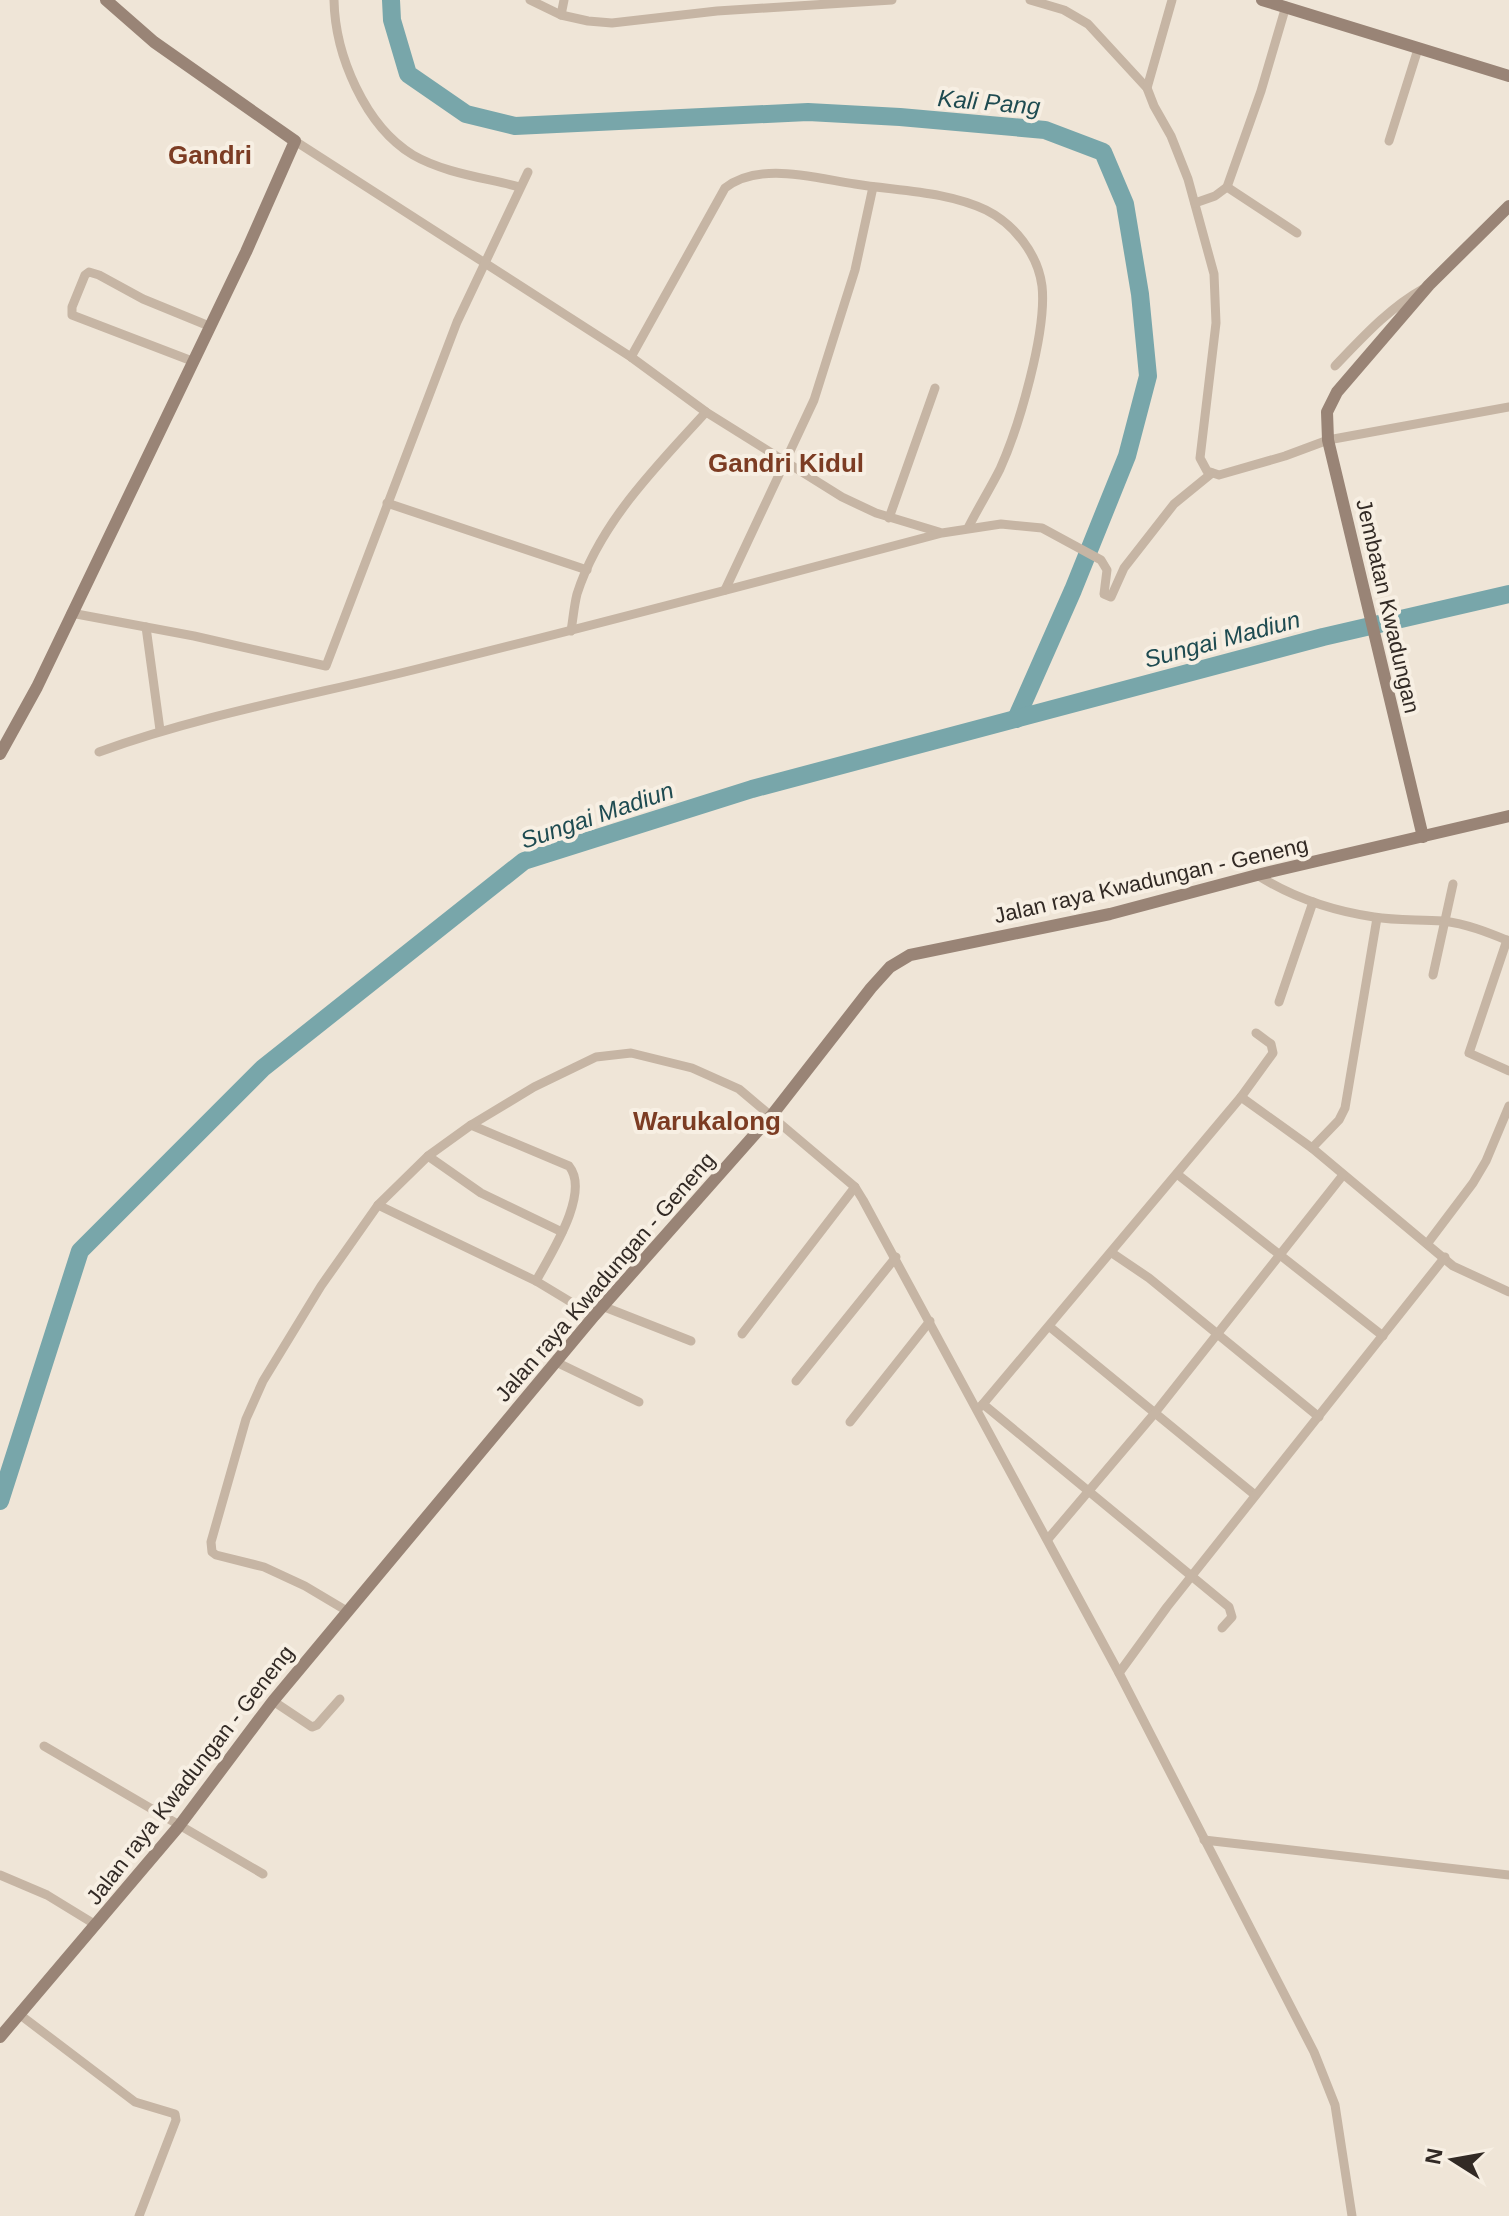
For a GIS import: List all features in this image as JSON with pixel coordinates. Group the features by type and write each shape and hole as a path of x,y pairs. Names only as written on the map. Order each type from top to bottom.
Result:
{"main road":[{"path":"2,747 37,687 295,141 154,42 106,0"},
{"path":"1262,0 1509,76"},
{"path":"1328,440 1327,412 1337,392 1429,285 1509,206"},
{"name":"Jembatan Kwadungan","path":"1328,440 1423,837"},
{"name":"Jalan raya Kwadungan - Geneng","path":"0,2037 179,1826 273,1701 347,1611 598,1311 772,1115 890,967 910,955 1110,914 1257,875 1509,816"}],"street":[{"path":"334,0 334,14 353,87 383,129 415,156 438,166 520,187"},
{"path":"530,0 561,15 612,23 717,11 892,0"},
{"path":"561,15 564,0"},
{"path":"1030,0 1064,10 1088,24 1147,88 1171,136 1195,203 1214,274 1216,323 1200,458 1203,466 1219,475 1328,440 1509,407"},
{"path":"1147,88 1172,0"},
{"path":"1195,203 1215,196 1227,187 1261,91 1286,6"},
{"path":"1389,141 1418,49"},
{"path":"295,141 631,357 706,412 842,497 889,518 942,533"},
{"path":"71,613 326,666 435,375 528,172"},
{"path":"631,357 725,188 737,179 750,175 795,175 939,195 987,211 1015,231 1033,256 1042,285 1040,336 1026,392 1001,466 968,528"},
{"path":"725,590 814,400 855,270 873,187"},
{"path":"1227,187 1297,233"},
{"path":"192,361 72,315 72,307 85,275 89,272 99,275 143,299 209,326"},
{"path":"1335,366 1375,325 1408,297 1429,285"},
{"path":"889,518 935,388"},
{"path":"571,631 577,595 587,570 617,516 646,478 706,412"},
{"path":"99,752 160,730 571,631 968,528 1001,524 1042,528 1101,560 1107,570 1104,594 1111,597 1124,568 1174,504 1212,473"},
{"path":"387,503 587,570"},
{"path":"146,627 160,730"},
{"path":"1257,875 1292,894 1342,912 1377,918 1445,921 1475,927 1508,941 1469,1053 1509,1071"},
{"path":"1433,975 1453,884"},
{"path":"1279,1002 1313,902"},
{"path":"1312,1148 1339,1120 1345,1108 1377,918"},
{"path":"980,1407 1241,1097 1273,1053 1271,1044 1256,1033"},
{"path":"347,1611 305,1586 264,1567 216,1555 212,1552 211,1542 246,1419 263,1381 321,1286 378,1205 428,1156 471,1125 581,1063 611,1054 631,1053 692,1068 739,1089 855,1187 980,1407 1325,2077 1339,2122 1352,2216"},
{"path":"1241,1097 1312,1148 1467,1274 1509,1292"},
{"path":"1427,1244 1473,1183 1486,1161 1509,1106"},
{"path":"471,1125 569,1166 576,1179 576,1189 562,1232 536,1281"},
{"path":"428,1156 481,1193 562,1232"},
{"path":"1177,1174 1383,1336"},
{"path":"1048,1539 1154,1414 1343,1175"},
{"path":"742,1334 855,1187"},
{"path":"378,1205 598,1311 691,1341"},
{"path":"1112,1253 1216,1332 1319,1417"},
{"path":"796,1381 896,1257"},
{"path":"1119,1673 1255,1495 1445,1257"},
{"path":"850,1422 930,1321"},
{"path":"1050,1327 1255,1495"},
{"path":"556,1362 639,1402"},
{"path":"980,1407 1089,1489 1233,1612 1222,1628"},
{"path":"273,1701 312,1727 340,1699"},
{"path":"44,1746 263,1874"},
{"path":"1204,1840 1509,1875"},
{"path":"0,1875 47,1895 96,1925"},
{"path":"19,2014 135,2102 175,2114 176,2120 139,2216"}],"waterway":[{"name":"Kali Pang","path":"391,0 392,20 408,74 466,114 515,126 808,112 1045,130 1103,152 1125,204 1140,294 1148,376 1127,456 1016,719"},
{"name":"Sungai Madiun","path":"0,1501 80,1251 263,1068 524,861 752,789 1323,637 1509,594"}],"district":[{"name":"Gandri","path":"210,155"},
{"name":"Gandri Kidul","path":"786,463"},
{"name":"Warukalong","path":"707,1121"}]}
